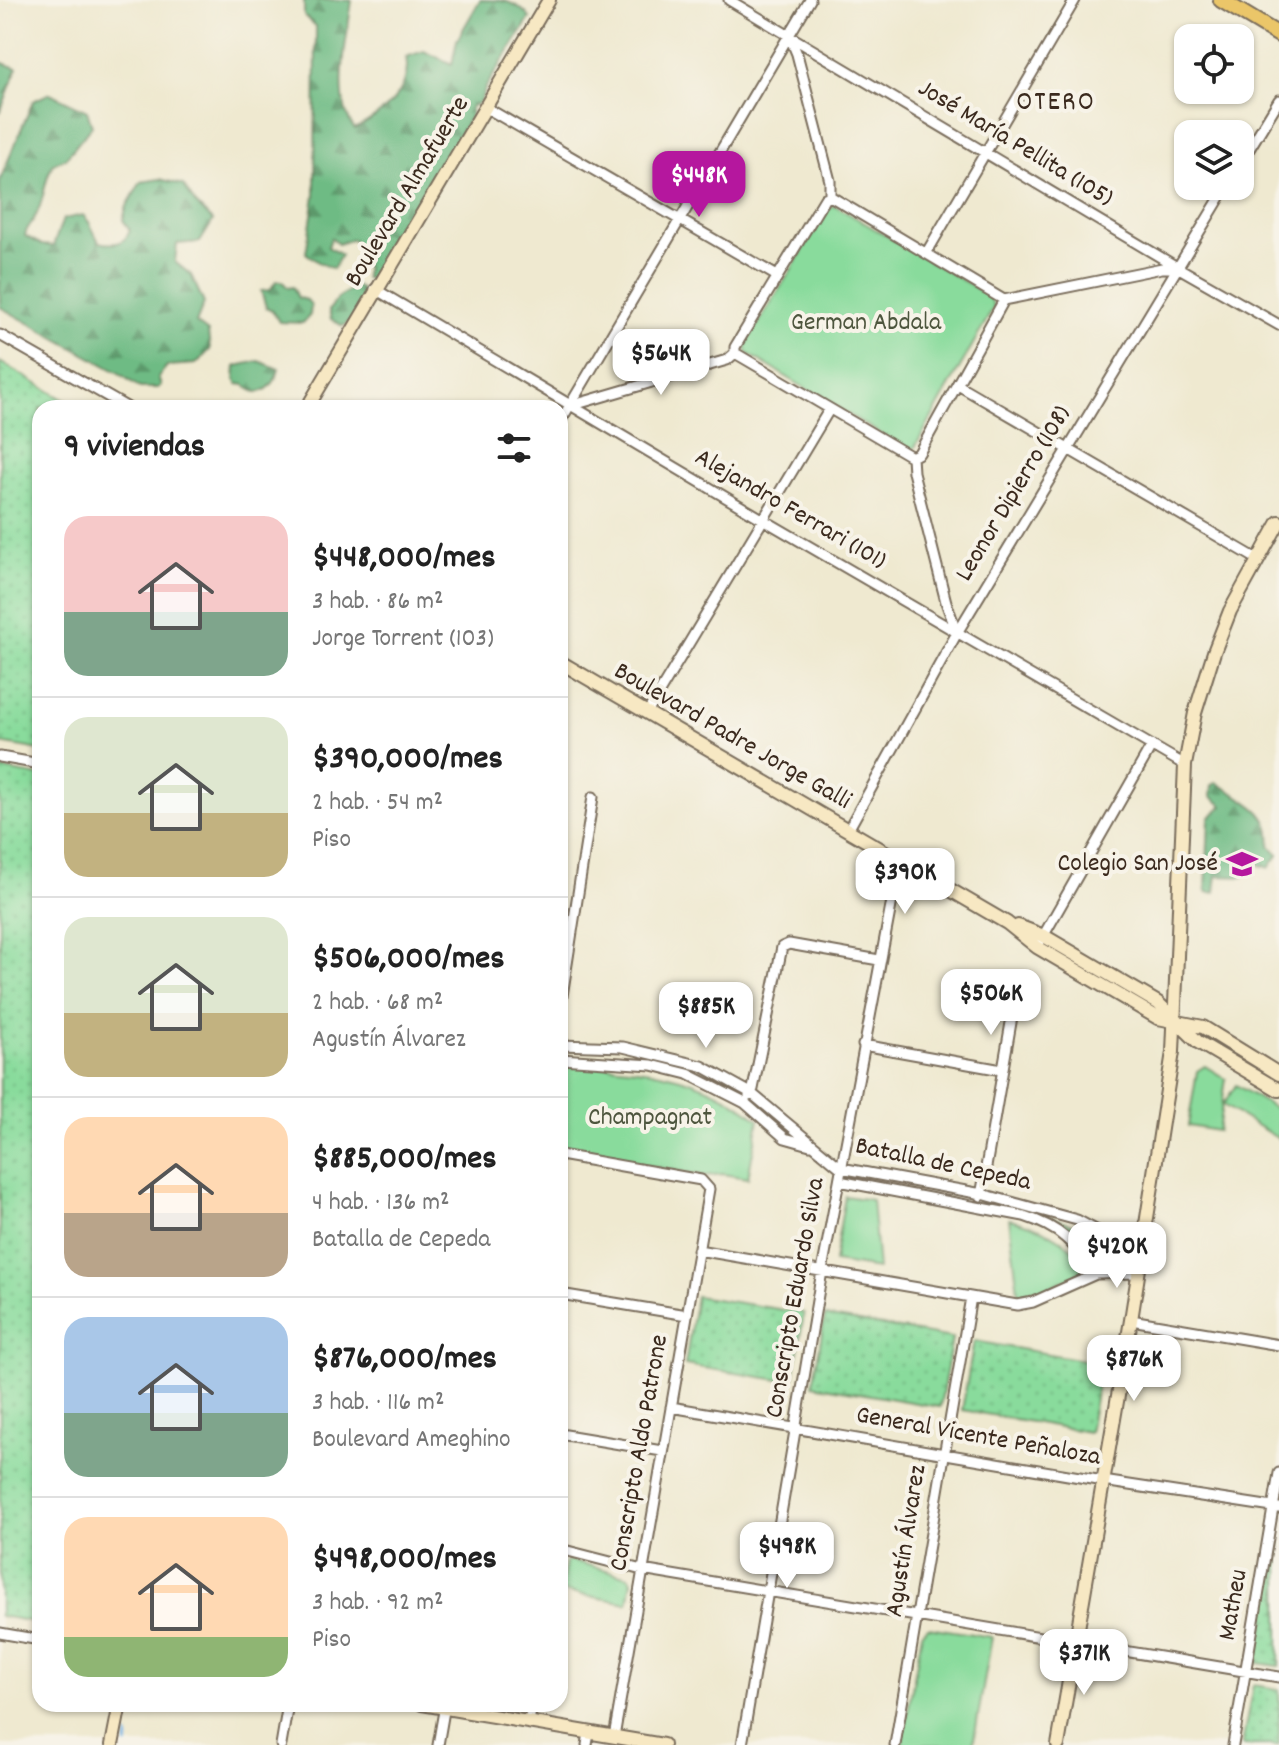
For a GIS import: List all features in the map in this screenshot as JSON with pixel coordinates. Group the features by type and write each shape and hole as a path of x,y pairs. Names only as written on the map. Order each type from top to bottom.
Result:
{"main road":[{"name":"Boulevard Almafuerte","path":"312,400 549,0"},
{"path":"1221,0 1279,35"},
{"path":"1058,1745 1131,1320 1176,1021 1185,765 1195,713 1214,652 1257,559 1279,522"},
{"name":"Boulevard Padre Jorge Galli","path":"568,667 1041,942 1158,1018 1203,1027 1279,1074"},
{"path":"1176,1021 1198,1042 1279,1090"},
{"path":"112,1745 118,1712"},
{"path":"476,1712 529,1722 588,1739 614,1737 663,1745"}],"street":[{"name":"José María Pellita (105)","path":"729,0 1279,325"},
{"path":"568,409 810,0"},
{"path":"927,252 1075,0"},
{"path":"789,35 797,54 830,181 830,196"},
{"path":"1254,141 1279,100"},
{"path":"485,107 777,276"},
{"path":"830,196 1004,300 1177,267"},
{"path":"570,406 727,360 735,353 735,347 825,198 830,196"},
{"name":"Leonor Dipierro (108)","path":"848,830 957,633 1218,200"},
{"name":"Alejandro Ferrari (101)","path":"375,289 560,400"},
{"path":"912,457 919,453 1004,300"},
{"path":"0,335 114,400"},
{"path":"735,353 912,457"},
{"path":"958,385 1257,559"},
{"name":"Alejandro Ferrari (101)","path":"570,406 1185,765"},
{"path":"647,713 829,410"},
{"path":"912,457 942,587 957,633"},
{"path":"1041,942 1151,747"},
{"path":"0,757 32,763"},
{"path":"568,958 593,797"},
{"name":"Conscripto Eduardo Silva","path":"742,1745 863,1045 897,874 903,862"},
{"path":"748,1098 782,947 789,944 879,960"},
{"path":"979,1208 1013,1011"},
{"name":"Batalla de Cepeda","path":"568,1045 623,1047 702,1066 841,1168 982,1194 1040,1208 1093,1226 1122,1244 1137,1273"},
{"path":"863,1045 1002,1070"},
{"name":"Batalla de Cepeda","path":"568,1060 652,1065 688,1074 748,1098"},
{"name":"Conscripto Aldo Patrone","path":"568,1156 701,1180 709,1189 614,1737"},
{"name":"Batalla de Cepeda","path":"839,1181 1024,1216 1056,1228 1096,1274"},
{"path":"698,1250 1017,1305 1033,1302 1096,1274 1137,1273"},
{"path":"568,1295 687,1315"},
{"name":"Agustín Álvarez","path":"895,1745 971,1297"},
{"path":"1131,1320 1279,1345"},
{"name":"General Vicente Peñaloza","path":"671,1407 1276,1508"},
{"path":"568,1435 662,1451"},
{"name":"Matheu","path":"1233,1745 1276,1508 1279,1473"},
{"path":"568,1551 642,1570 1279,1677"},
{"path":"0,1633 32,1639"},
{"path":"281,1745 287,1712"},
{"path":"438,1745 443,1712"},
{"path":"529,1722 531,1712"}],"green space":[{"path":"304,0 352,0 342,85 348,117 355,129 385,109 400,91 405,81 406,57 424,51 452,64 457,40 480,0 508,2 530,18 486,87 480,102 471,107 471,115 447,157 440,161 441,165 402,234 390,237 392,252 377,281 365,278 366,258 370,252 352,239 338,244 331,238 328,247 341,255 333,269 306,253 315,196 316,26 304,16"},
{"path":"0,62 17,68 0,113"},
{"path":"50,93 87,111 92,126 66,158 53,164 40,206 25,236 42,245 53,246 63,219 83,215 99,242 122,241 130,230 123,220 127,206 141,182 160,179 183,185 213,221 200,242 177,244 175,262 191,275 204,303 196,323 208,332 210,350 196,364 167,366 158,377 161,385 158,388 140,388 119,373 0,307 0,180 33,101"},
{"name":"German Abdala","path":"834,205 989,296 994,307 914,449 904,448 747,353 746,344 828,209"},
{"path":"276,281 282,281 288,288 293,287 298,298 307,300 311,305 310,315 303,323 279,322 272,310 266,307 261,291 270,290"},
{"path":"356,286 362,290 361,306 343,326 331,319 329,310 338,298"},
{"path":"259,361 279,369 270,386 256,392 238,384 235,380 236,366"},
{"path":"0,362 64,400 32,400 32,749 0,743"},
{"path":"0,769 32,775 32,1622 0,1616"},
{"path":"1216,782 1262,814 1270,833 1270,845 1278,855 1269,868 1250,861 1243,877 1217,876 1215,892 1210,893 1206,891 1209,818 1223,806 1211,796 1212,786"},
{"name":"Champagnat","path":"568,1065 667,1074 715,1091 759,1120 748,1178 723,1174 705,1176 568,1151"},
{"path":"1205,1066 1226,1079 1218,1131 1188,1126 1197,1071"},
{"path":"1236,1085 1279,1111 1279,1139 1223,1105"},
{"path":"845,1196 872,1200 878,1269 834,1262"},
{"path":"997,1204 1046,1215 1094,1235 1121,1255 1121,1265 1114,1269 1096,1261 1049,1220"},
{"path":"1009,1219 1043,1230 1066,1244 1075,1252 1081,1272 1019,1299"},
{"path":"696,1296 804,1313 793,1382 685,1365"},
{"path":"825,1316 952,1338 940,1407 813,1385"},
{"path":"974,1341 1101,1363 1089,1432 962,1410"},
{"path":"1279,1541 1279,1666 1257,1663"},
{"path":"568,1561 629,1576 632,1581 628,1603 568,1592"},
{"path":"928,1627 992,1637 973,1745 902,1745 922,1633"},
{"path":"1253,1685 1279,1689 1279,1745 1242,1745"}],"waterway":[{"path":"127,1745 128,1736"}],"place":[{"name":"Colegio San José","path":"1242,864"}],"district":[{"name":"OTERO","path":"1056,104"}]}
